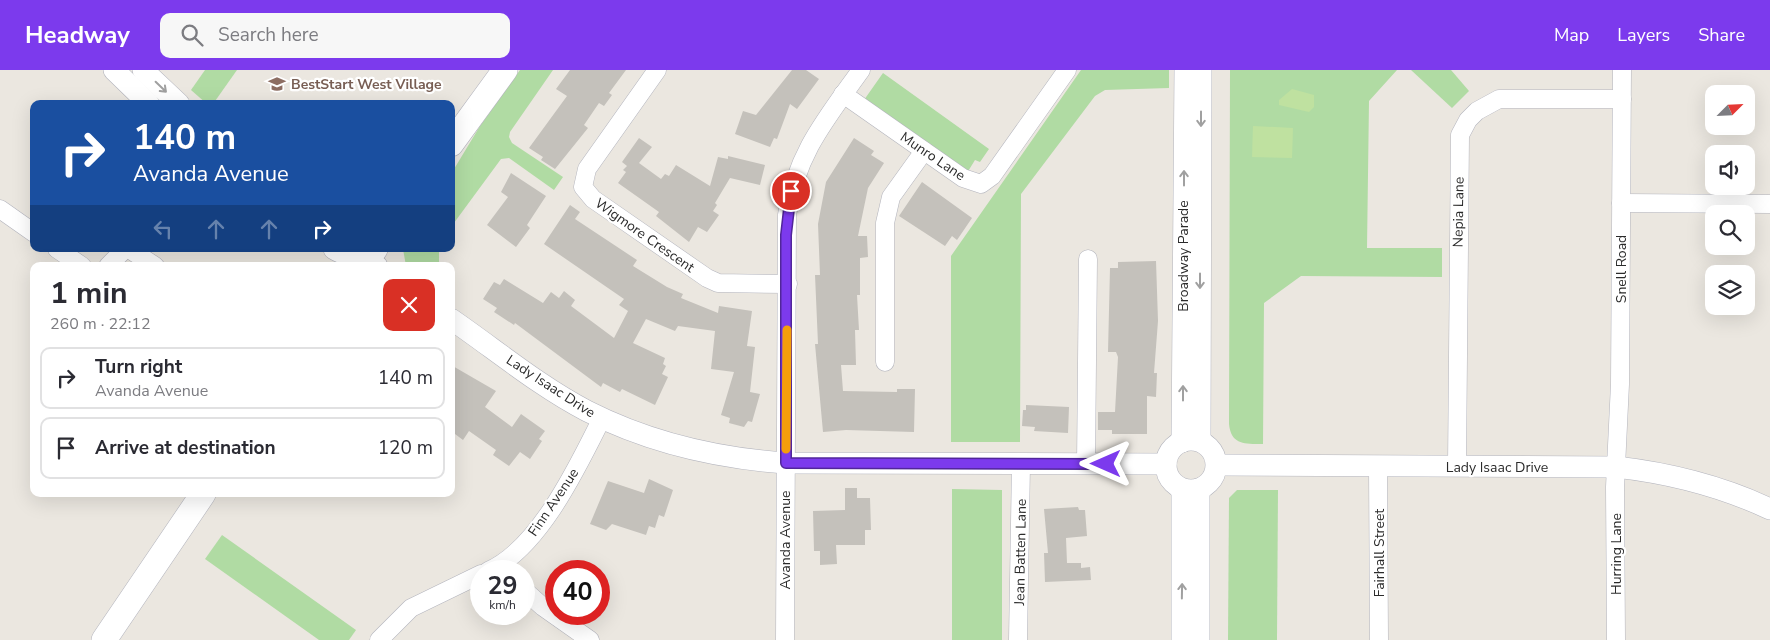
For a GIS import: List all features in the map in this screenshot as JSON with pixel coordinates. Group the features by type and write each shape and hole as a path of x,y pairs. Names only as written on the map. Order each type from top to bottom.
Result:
{"main road":[{"path":"455,139 505,70"},
{"path":"104,640 201,497"}],"street":[{"path":"114,70 145,100"},
{"path":"143,70 174,100"},
{"name":"Wigmore Crescent","path":"657,70 587,168 583,187 593,199 707,278 718,283 788,284"},
{"name":"Avanda Avenue","path":"785,640 788,284 786,235 791,191 804,155 843,94 861,70"},
{"name":"Munro Lane","path":"843,94 963,178 980,184 986,181 1000,165 1067,70"},
{"name":"Broadway Parade","path":"1184,70 1191,442"},
{"name":"Broadway Parade","path":"1191,442 1201,70"},
{"name":"Snell Road","path":"1616,467 1620,384 1622,70"},
{"name":"Nepia Lane","path":"1457,466 1460,135 1468,120 1477,111 1499,99 1622,99"},
{"path":"885,362 884,223 891,197 924,151"},
{"path":"1621,203 1770,204"},
{"path":"0,209 30,229"},
{"path":"61,252 76,262"},
{"path":"112,262 122,252"},
{"path":"134,252 149,262"},
{"path":"338,252 343,255 369,258"},
{"path":"1086,464 1088,259"},
{"name":"Lady Isaac Drive","path":"455,322 565,398 602,418 637,433 686,449 738,459 786,463 1166,464"},
{"name":"Finn Avenue","path":"509,560 519,551 554,505 571,478 602,418"},
{"path":"1191,442 1212,451 1217,466 1212,480 1191,489 1170,479 1166,464 1171,451 1191,442"},
{"name":"Jean Batten Lane","path":"1018,640 1021,464"},
{"name":"Lady Isaac Drive","path":"1217,466 1616,467 1677,476 1728,492 1770,509"},
{"name":"Fairhall Street","path":"1378,466 1379,640"},
{"name":"Hurring Lane","path":"1616,467 1616,640"},
{"path":"1182,640 1191,489"},
{"path":"1191,489 1198,640"},
{"path":"379,640 412,608 470,579"},
{"path":"535,600 590,640"}],"green space":[{"path":"205,70 237,70 216,100 202,100 191,90"},
{"path":"520,70 553,70 510,132 509,137 512,143 563,177 554,190 509,158 501,159 455,222 455,167 480,126"},
{"path":"1081,70 1169,70 1169,88 1105,90 1095,96 1021,194 1020,442 951,442 951,256"},
{"path":"1230,70 1397,70 1369,101 1367,248 1442,248 1442,277 1301,276 1264,303 1263,444 1250,444 1236,440 1230,431 1229,424"},
{"path":"1411,70 1451,70 1469,91 1452,108"},
{"path":"883,73 989,149 980,162 975,160 967,173 864,100"},
{"path":"1292,89 1314,95 1314,107 1309,112 1279,105 1279,100"},
{"path":"1253,126 1293,128 1292,158 1252,157"},
{"path":"404,252 439,252 439,262 405,262"},
{"path":"952,489 1002,490 1002,640 952,640"},
{"path":"1237,490 1278,490 1277,640 1228,640 1229,498"},
{"path":"222,535 356,630 349,640 319,640 205,559"}],"building":[{"path":"570,70 626,70 609,93 612,95 604,106 599,103 584,125 588,128 555,169 541,160 543,157 529,148 567,96 556,89"},
{"path":"792,70 806,70 819,79 797,109 790,104 777,139 774,138 770,147 735,134 743,111 756,115"},
{"path":"639,138 652,147 639,163 661,179 665,174 669,176 676,165 710,186 718,157 728,159 728,156 765,165 760,185 730,178 715,203 717,205 713,211 719,215 707,232 698,227 689,242 656,216 659,212 618,183 626,172 623,170 627,166 622,162"},
{"path":"854,138 874,151 871,155 884,163 868,188 858,236 867,236 868,257 860,258 860,295 857,295 859,330 855,330 856,365 841,365 843,391 897,392 897,389 915,389 914,432 846,430 823,432 815,344 818,344 815,275 820,275 818,224 826,182"},
{"path":"511,173 546,196 527,225 530,228 516,247 487,225 508,197 501,192"},
{"path":"922,182 972,218 957,240 952,236 945,246 899,216"},
{"path":"570,205 580,212 575,219 637,260 633,266 667,287 683,294 681,298 718,313 719,306 752,311 747,346 755,347 750,392 760,394 752,422 748,421 744,427 729,423 730,418 721,415 734,372 711,369 715,331 678,326 675,331 646,319 633,343 665,358 663,364 666,366 662,374 668,377 655,405 622,389 620,392 603,383 601,387 515,323 514,325 494,312 497,308 483,299 494,282 500,285 504,279 543,303 551,292 559,298 564,291 575,300 571,306 614,338 628,311 619,305 624,299 544,244"},
{"path":"1156,261 1158,321 1154,373 1157,373 1156,397 1147,396 1147,434 1112,434 1112,430 1098,430 1098,412 1115,412 1118,357 1116,352 1108,352 1110,268 1118,268 1118,262"},
{"path":"455,367 496,391 485,407 512,427 521,414 545,431 539,439 542,441 530,459 520,452 509,466 493,455 496,450 469,431 463,440 455,434"},
{"path":"1026,405 1069,407 1068,433 1034,431 1035,427 1022,426 1023,410 1026,410"},
{"path":"649,479 673,490 664,517 659,515 655,528 649,526 646,535 612,524 606,530 590,524 608,481 644,493"},
{"path":"845,488 857,488 857,498 870,498 871,530 865,530 865,545 836,545 837,564 820,565 820,551 814,551 813,511 845,510"},
{"path":"1078,507 1079,510 1085,510 1087,536 1066,538 1067,563 1081,563 1081,568 1090,567 1091,580 1045,582 1044,553 1048,553 1044,509"}],"slow traffic":[{"path":"786,449 787,330"}],"place":[{"name":"BestStart West Village","path":"277,84"}],"route":[{"path":"791,191 786,235 788,284 786,463 913,465 1106,464"}]}
